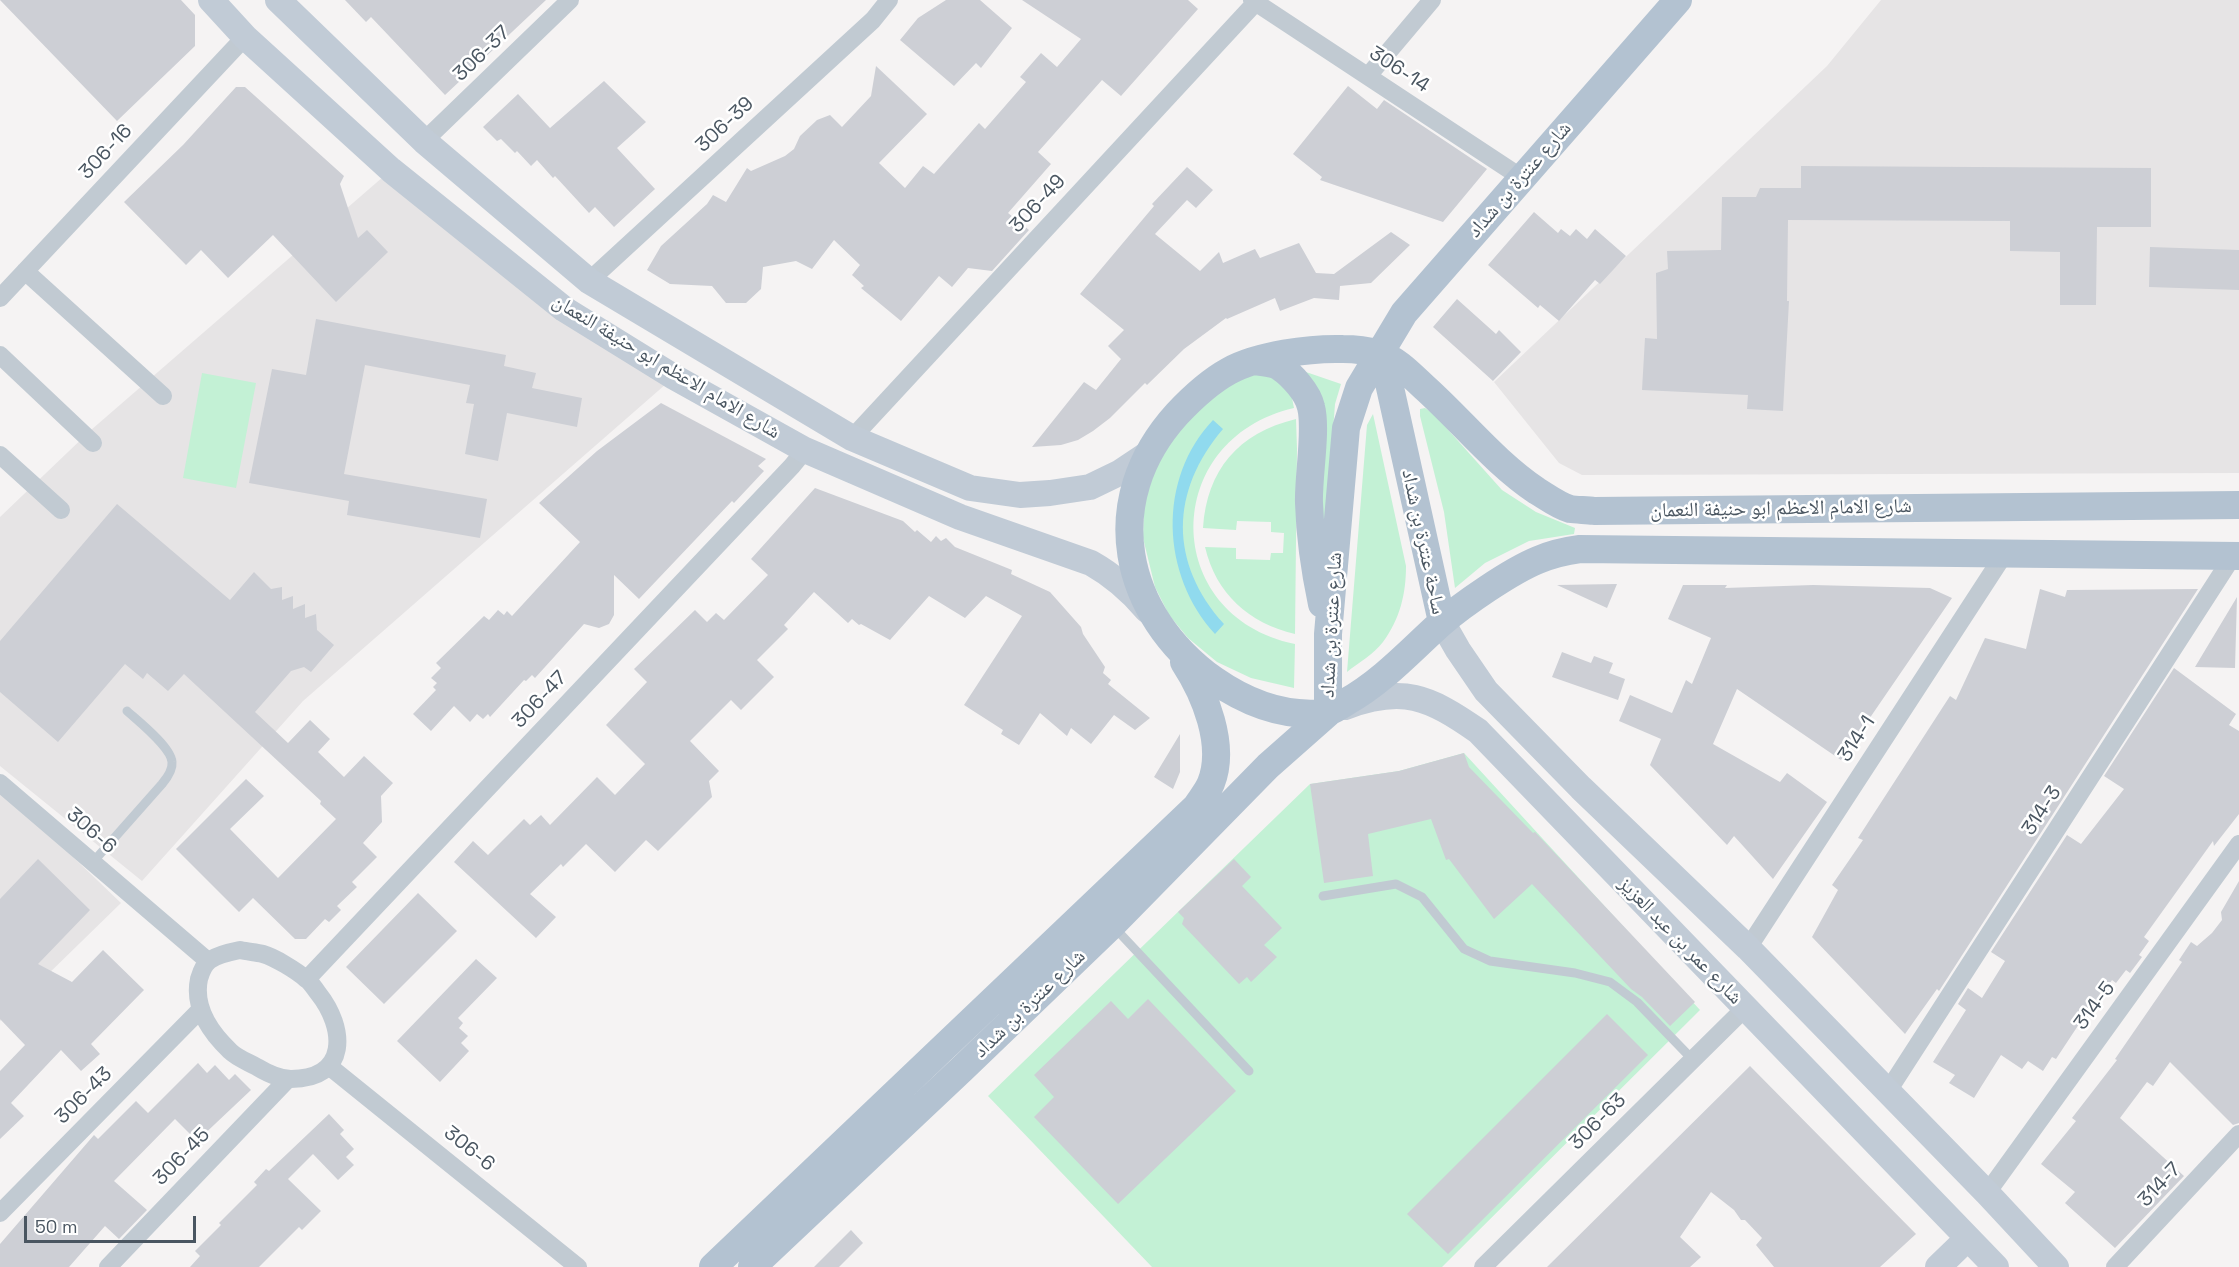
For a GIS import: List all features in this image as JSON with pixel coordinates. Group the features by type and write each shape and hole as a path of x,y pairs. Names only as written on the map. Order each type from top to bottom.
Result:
{"main road":[{"name":"شارع الامام الاعظم ابو حنيفة النعمان","path":"211,0 245,37 391,170 564,309 674,377 805,450 960,517 1091,563 1111,574 1131,590 1151,615"},
{"name":"شارع الامام الاعظم ابو حنيفة النعمان","path":"278,0 424,141 589,281 852,438 970,488 1020,495 1090,487 1119,473 1149,453"},
{"name":"شارع عنترة بن شداد","path":"752,1267 1112,925 1268,766 1328,713 1328,634 1346,428 1359,388 1404,313 1678,0"},
{"name":"ساحة عنترة بن شداد","path":"1343,349 1379,354 1389,383 1442,622 1384,676 1354,698 1328,713 1298,713 1270,708 1237,696 1202,671 1173,645 1151,615 1136,580 1130,542 1131,504 1141,468 1159,434 1192,397 1228,372 1253,361 1308,351 1343,349"},
{"name":"شارع الامام الاعظم ابو حنيفة النعمان","path":"1379,354 1397,363 1518,478 1547,498 1569,508 1606,510 2239,505"},
{"path":"1253,361 1267,362 1280,367 1296,382 1311,406 1313,426 1309,503 1314,564 1328,634"},
{"name":"شارع الامام الاعظم ابو حنيفة النعمان","path":"1442,622 1494,585 1535,561 1555,553 1580,549 2236,556"},
{"name":"شارع عمر بن عبد العزيز","path":"1442,622 1486,691 1581,788 1748,948 2056,1267"},
{"name":"شارع عنترة بن شداد","path":"713,1267 1196,807 1211,784 1216,764 1214,738 1204,696 1194,676 1173,645"},
{"name":"شارع عمر بن عبد العزيز","path":"1328,713 1360,701 1396,695 1421,698 1446,709 1478,730 1996,1267"},
{"path":"1938,1267 1968,1238"}],"street":[{"name":"306-37","path":"424,141 570,0"},
{"name":"306-39","path":"589,281 873,20 889,0"},
{"path":"1368,76 1432,0"},
{"name":"306-14","path":"1255,1 1522,178"},
{"name":"306-49","path":"852,438 1255,1"},
{"name":"306-16","path":"0,298 245,37"},
{"path":"26,270 162,396"},
{"path":"0,355 93,442"},
{"name":"306-47","path":"307,979 805,450"},
{"path":"0,455 61,510"},
{"name":"314-1","path":"1748,948 2005,553"},
{"name":"314-3","path":"1888,1091 2236,556"},
{"name":"306-6","path":"0,783 208,961"},
{"name":"314-5","path":"1987,1193 2239,844"},
{"path":"240,950 263,954 307,979 328,1006 336,1027 338,1047 330,1067 310,1078 288,1079 270,1074 231,1053 207,1025 200,1010 198,986 201,972 208,961 224,953 240,950"},
{"name":"306-63","path":"1483,1267 1745,1008"},
{"name":"306-43","path":"0,1213 200,1010"},
{"name":"306-6","path":"330,1067 578,1267"},
{"name":"306-45","path":"108,1267 288,1079"},
{"name":"314-7","path":"2115,1267 2239,1134"}],"lane":[{"path":"93,862 170,773 172,762 169,751 127,711"},
{"path":"1323,896 1396,884 1422,897 1464,949 1490,961 1575,973 1610,982 1637,1002 1693,1060"},
{"path":"1112,925 1249,1071"}],"shaded area":[{"path":"1881,0 2239,0 2239,473 1582,475 1559,463 1494,382 1827,66"},
{"path":"391,170 674,377 303,701 142,881 0,766 0,517 91,430"},
{"path":"0,787 121,903 0,1021"}],"green space":[{"path":"1264,369 1291,393 1294,408 1250,426 1219,454 1200,489 1194,527 1200,565 1219,600 1251,627 1295,644 1294,688 1251,678 1217,662 1188,638 1169,615 1155,587 1143,538 1144,504 1151,474 1174,429 1211,393"},
{"path":"1306,372 1341,384 1335,404 1324,550"},
{"path":"202,373 256,383 236,488 183,478"},
{"path":"1425,408 1434,414 1502,490 1536,512 1575,528 1574,534 1529,541 1485,563 1455,588 1444,512 1420,416 1420,409"},
{"path":"1373,414 1406,566 1405,586 1398,615 1383,642 1347,672 1367,425"},
{"path":"1296,419 1295,634 1263,622 1237,604 1217,579 1205,547 1236,548 1236,559 1270,560 1271,553 1283,553 1284,533 1271,532 1271,522 1237,521 1236,530 1203,528 1211,488 1229,457 1242,444 1258,434"},
{"path":"1464,753 1700,1010 1442,1267 1152,1267 988,1096 1310,784 1399,771"}],"water":[{"path":"1213,420 1223,429 1193,477 1186,502 1183,527 1186,552 1193,577 1206,601 1224,624 1215,634 1197,610 1184,584 1176,556 1173,527 1175,498 1182,470 1195,444"}],"building":[{"path":"0,0 181,0 195,15 195,46 117,121"},
{"path":"345,0 546,0 445,95 371,17 366,22"},
{"path":"946,0 980,0 1012,28 981,68 976,63 954,86 900,40 918,18"},
{"path":"1022,0 1188,0 1198,9 1121,96 1102,80 1038,152 1051,164 1008,213 1029,230 992,271 968,268 952,287 939,276 901,321 861,288 864,286 852,275 860,265 834,240 812,269 796,261 763,267 761,289 746,303 726,303 712,286 670,284 647,270 661,246 707,204 713,195 726,202 747,168 751,171 785,156 794,149 800,136 817,120 830,115 842,127 871,96 876,66 927,114 879,163 905,188 923,166 934,174 979,123 985,129 1026,82 1020,77 1041,53 1057,67 1081,39"},
{"path":"604,81 646,122 617,148 655,189 614,227 595,207 589,213 537,160 531,166 517,151 515,153 501,139 497,141 483,127 518,94 550,128"},
{"path":"1348,86 1377,109 1384,100 1487,169 1443,222 1320,180 1322,177 1293,154"},
{"path":"236,87 245,87 344,176 340,184 358,238 367,230 388,252 336,302 273,235 228,278 201,250 186,265 124,202 183,145"},
{"path":"1801,166 2151,168 2151,227 2097,227 2096,305 2060,305 2060,252 2010,251 2010,221 1788,220 1787,301 1789,301 1783,411 1747,409 1748,395 1642,390 1645,338 1657,339 1656,273 1668,269 1667,251 1721,250 1722,197 1756,197 1760,188 1801,188"},
{"path":"1187,167 1213,190 1196,208 1187,200 1155,234 1200,271 1219,252 1223,263 1255,249 1260,258 1299,243 1316,273 1334,274 1391,232 1410,245 1371,283 1340,286 1339,300 1314,298 1280,311 1275,298 1226,318 1184,349 1147,385 1145,383 1110,418 1093,431 1078,440 1061,445 1032,447 1084,382 1096,390 1121,359 1108,346 1124,330 1080,294 1154,206 1152,204"},
{"path":"1534,212 1558,233 1561,229 1570,236 1576,229 1587,239 1595,229 1626,256 1600,284 1595,280 1559,321 1540,305 1538,308 1488,265"},
{"path":"2150,247 2239,250 2239,290 2149,287"},
{"path":"1457,299 1496,334 1499,330 1521,352 1493,381 1433,327"},
{"path":"316,319 506,355 504,366 536,373 532,388 582,398 577,427 507,413 498,461 465,454 474,404 466,403 470,385 365,365 344,474 487,499 480,538 347,515 349,501 249,483 272,369 306,375"},
{"path":"661,403 766,459 758,466 764,471 734,503 732,501 639,599 614,575 614,615 609,624 599,628 584,624 535,678 532,675 526,681 524,680 490,717 488,714 483,719 477,714 470,722 454,706 431,731 413,714 436,690 433,687 437,683 431,678 441,668 436,663 484,616 489,620 498,610 504,615 507,611 512,616 580,542 539,503 597,451"},
{"path":"815,488 903,521 931,542 936,536 941,541 946,538 955,547 1012,570 1011,574 1050,592 1081,627 1083,634 1105,667 1103,673 1111,680 1108,684 1150,718 1135,730 1114,715 1091,744 1071,728 1067,736 1040,713 1019,745 1001,734 1003,730 964,705 1022,616 986,596 965,618 929,596 890,640 859,625 852,619 848,623 814,592 784,625 788,629 757,660 774,677 741,710 731,700 690,741 719,771 709,781 712,797 658,851 646,840 615,872 586,844 563,867 561,864 530,894 556,917 536,938 454,862 473,841 488,855 524,819 530,825 541,815 550,825 597,777 615,795 645,764 606,725 647,682 634,669 695,610 707,622 716,613 724,620 768,575 751,559"},
{"path":"117,504 230,600 254,572 271,589 282,587 282,600 293,596 293,609 305,604 305,618 316,614 317,630 334,645 311,672 304,667 291,671 255,712 288,743 310,720 330,739 318,752 344,777 364,756 393,783 381,796 382,822 363,843 377,857 352,882 357,887 337,906 341,910 329,922 325,919 306,939 295,939 253,898 239,912 176,849 246,779 264,796 230,829 278,878 336,819 320,804 321,801 184,674 168,691 147,673 143,679 125,664 58,742 0,692 0,641"},
{"path":"1617,584 1607,608 1557,585"},
{"path":"1683,585 1727,585 1725,588 1813,585 1930,588 1952,598 1841,760 1737,689 1713,744 1780,782 1787,773 1827,802 1773,879 1734,836 1727,845 1650,765 1661,739 1619,721 1630,695 1672,713 1686,680 1692,684 1711,638 1668,619"},
{"path":"2040,589 2065,597 2067,590 2198,589 1939,991 1937,989 1905,1034 1812,937 1838,890 1832,885 1863,840 1858,838 1950,696 1956,700 1985,638 2026,649"},
{"path":"2237,597 2235,668 2195,667"},
{"path":"1562,652 1591,663 1594,656 1613,663 1609,673 1625,679 1618,700 1552,677"},
{"path":"2174,668 2236,714 2229,725 2239,731 2239,814 2214,846 2213,841 2144,937 2149,941 2139,955 2142,957 2130,973 2126,970 2116,983 2112,980 2056,1059 2052,1057 2043,1071 2028,1061 2022,1069 2001,1055 1974,1098 1949,1083 1955,1075 1933,1062 1966,1010 1958,1004 1968,988 1982,998 2005,961 1991,952 2067,835 2081,844 2124,789 2104,776"},
{"path":"1180,734 1180,772 1173,789 1154,777"},
{"path":"1464,753 1469,767 1533,833 1535,832 1695,1002 1670,1026 1631,989 1532,884 1494,919 1449,859 1446,860 1431,819 1368,834 1373,876 1324,883 1310,784 1399,771"},
{"path":"38,859 90,910 38,964 72,982 103,950 144,990 91,1044 100,1054 81,1071 61,1050 11,1103 24,1116 0,1139 0,1071 25,1045 0,1019 0,899"},
{"path":"1234,859 1251,877 1242,886 1282,928 1264,945 1277,957 1251,982 1247,977 1239,984 1182,924 1184,918 1178,912"},
{"path":"2239,881 2239,1123 2233,1125 2170,1062 2153,1086 2147,1082 2120,1118 2184,1176 2115,1248 2065,1203 2075,1192 2041,1164 2076,1121 2072,1118 2117,1060 2115,1059 2182,962 2179,960 2191,942 2197,946 2212,933 2222,920 2221,912"},
{"path":"418,893 457,931 384,1004 346,967"},
{"path":"476,959 497,978 458,1018 463,1023 459,1028 468,1036 461,1043 469,1051 440,1082 397,1041"},
{"path":"1148,999 1236,1091 1118,1204 1034,1117 1054,1097 1034,1075 1111,1001 1128,1019"},
{"path":"1607,1014 1648,1055 1448,1254 1407,1214"},
{"path":"198,1063 207,1073 215,1065 229,1080 235,1074 251,1090 197,1141 175,1119 114,1181 147,1210 119,1239 105,1226 69,1267 0,1267 0,1244 94,1135 98,1139 136,1101 148,1113"},
{"path":"1750,1066 1916,1234 1880,1267 1774,1267 1756,1245 1762,1238 1745,1220 1741,1220 1734,1210 1711,1192 1680,1237 1701,1257 1690,1267 1547,1267"},
{"path":"329,1114 344,1130 340,1134 354,1149 346,1157 354,1165 338,1180 313,1154 288,1179 321,1211 302,1230 299,1227 259,1267 190,1267 200,1256 195,1251 257,1185 254,1182 266,1169 269,1171"},
{"path":"851,1230 863,1243 839,1267 814,1267"}]}
